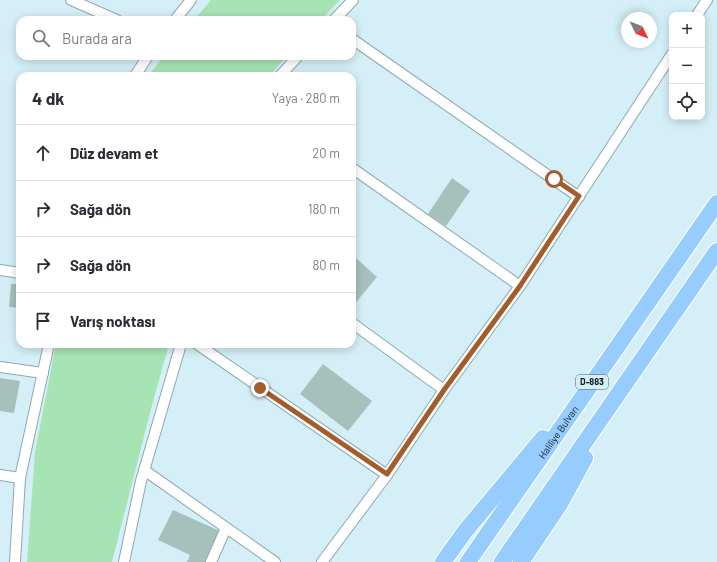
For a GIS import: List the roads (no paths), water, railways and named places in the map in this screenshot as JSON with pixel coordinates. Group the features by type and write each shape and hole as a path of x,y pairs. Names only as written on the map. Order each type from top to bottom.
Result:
{"highway":[{"name":"Haliliye Bulvarı","path":"468,562 717,203"},
{"name":"D-883","path":"502,562 717,251"},
{"path":"443,562 466,530 609,358"},
{"path":"521,562 560,504 629,378"}],"street":[{"path":"71,0 108,16"},
{"path":"178,16 191,0"},
{"path":"338,16 353,0"},
{"path":"699,12 707,0"},
{"path":"356,42 579,196"},
{"path":"322,562 387,474 444,390 520,286 669,59"},
{"path":"138,72 145,60"},
{"path":"284,72 294,60"},
{"path":"356,171 520,286"},
{"path":"0,270 16,272"},
{"path":"356,326 444,390"},
{"path":"15,562 20,478 48,348"},
{"path":"124,562 144,470 180,348"},
{"path":"203,348 387,474"},
{"path":"0,367 44,373"},
{"path":"144,470 275,562"},
{"path":"0,475 20,478"},
{"path":"211,562 226,528"}]}
